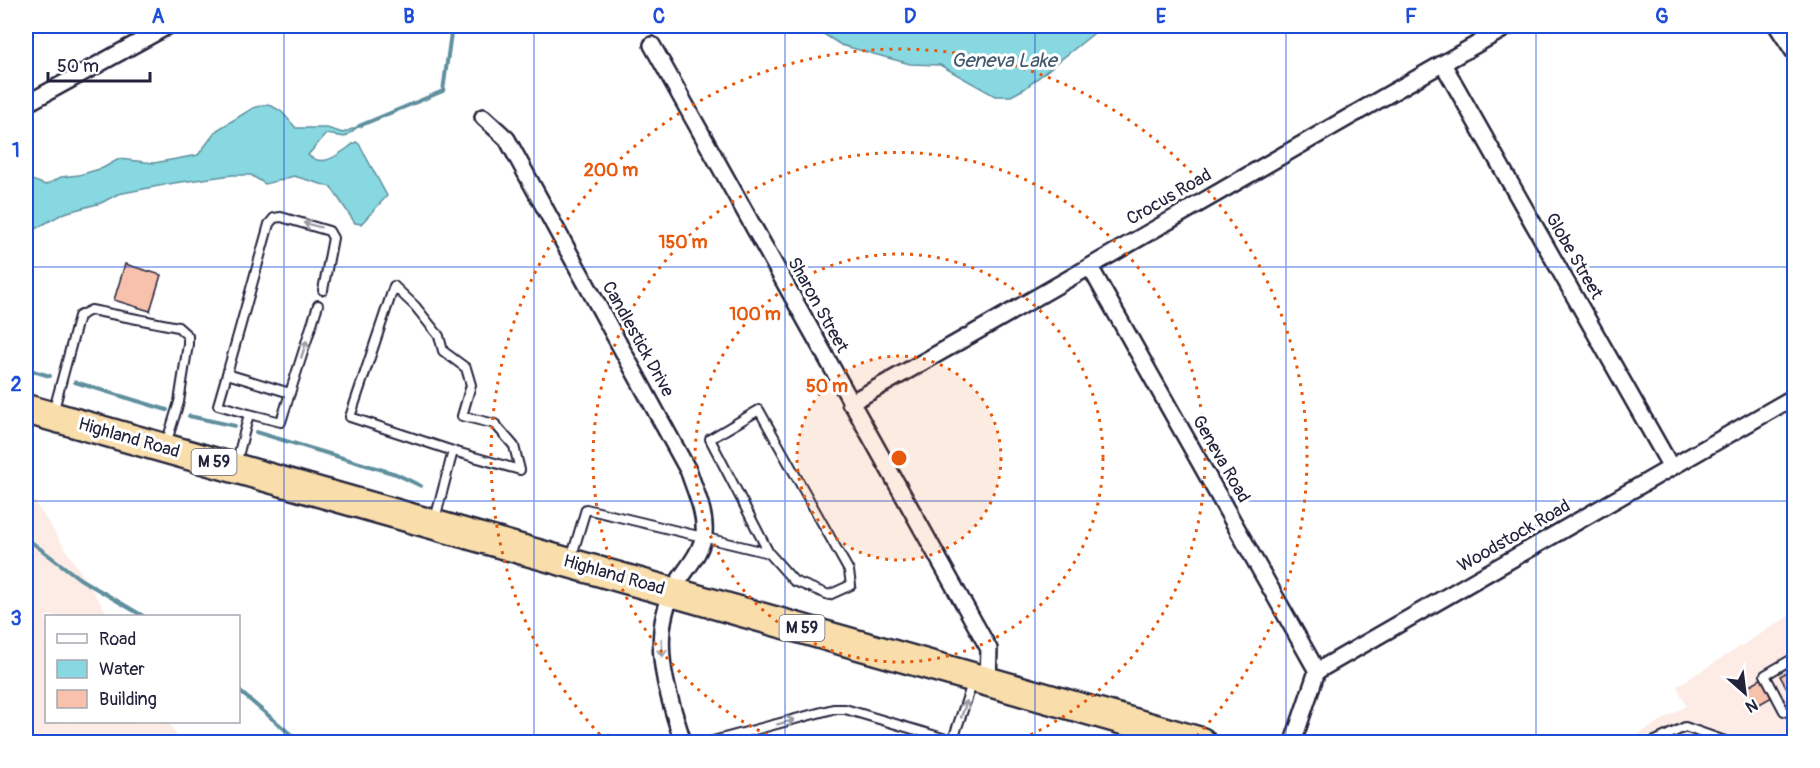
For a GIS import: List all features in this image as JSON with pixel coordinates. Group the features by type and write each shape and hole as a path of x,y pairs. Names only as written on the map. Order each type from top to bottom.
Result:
{"highway":[{"name":"Highland Road","path":"39,413 1201,742"}],"street":[{"path":"26,104 168,26"},
{"name":"Crocus Road","path":"850,402 1509,26"},
{"path":"1777,26 1794,52"},
{"name":"Sharon Street","path":"652,45 989,649 982,679"},
{"name":"Globe Street","path":"1443,64 1671,467"},
{"name":"Candlestick Drive","path":"483,117 507,139 689,472 698,498 704,536"},
{"name":"Geneva Road","path":"1090,267 1317,671"},
{"name":"Woodstock Road","path":"1317,671 1794,398"},
{"path":"683,742 670,701 663,660 662,630 673,591 693,561 704,536"},
{"path":"1293,742 1317,671"}],"lane":[{"path":"318,305 281,422 218,405 268,224 274,218 281,217 329,231 333,238 323,290"},
{"path":"394,286 415,306 439,336 443,351 466,368 471,385 462,416 495,424 514,446 520,470 453,451 350,417 394,286"},
{"path":"39,413 79,316 84,311 91,310 178,327 188,336 188,344 179,402 164,448"},
{"path":"227,374 290,393"},
{"path":"570,562 586,509 769,553 794,581 828,595 851,585 849,571 759,410 710,439 769,553"},
{"path":"235,468 249,414"},
{"path":"433,523 453,451"},
{"path":"1794,658 1765,675 1784,711 1794,714"},
{"path":"709,742 832,709 845,709 952,742 982,679"},
{"path":"1653,742 1685,727 1728,742"}],"shaded area":[{"path":"26,488 108,615 45,615 45,723 170,723 181,742 26,742"},
{"path":"1794,613 1794,742 1625,742 1686,706 1677,686"}],"water":[{"name":"Geneva Lake","path":"811,26 1103,26 1024,89 1011,96 995,96 940,65 910,64 841,45"},
{"path":"268,104 281,111 296,128 327,128 343,133 359,126 345,137 326,134 308,155 321,161 327,160 356,142 359,144 387,196 361,224 355,223 331,187 294,176 265,184 251,175 232,175 118,194 101,203 64,213 26,234 26,178 46,185 61,177 79,175 103,168 119,159 154,163 198,155 217,130 253,108"}],"building":[{"path":"125,264 161,275 150,311 114,300"},
{"path":"1794,668 1794,701 1780,676"},
{"path":"1762,678 1772,697 1756,706 1745,688"},
{"path":"610,735 616,741 626,742 591,742 591,739"}],"waterway":[{"path":"359,126 443,91 452,26"},
{"path":"26,369 50,376"},
{"path":"75,382 167,410"},
{"path":"189,416 235,426"},
{"path":"256,432 396,474 421,486"},
{"path":"26,538 80,579 141,615"},
{"path":"240,692 300,742"}]}
